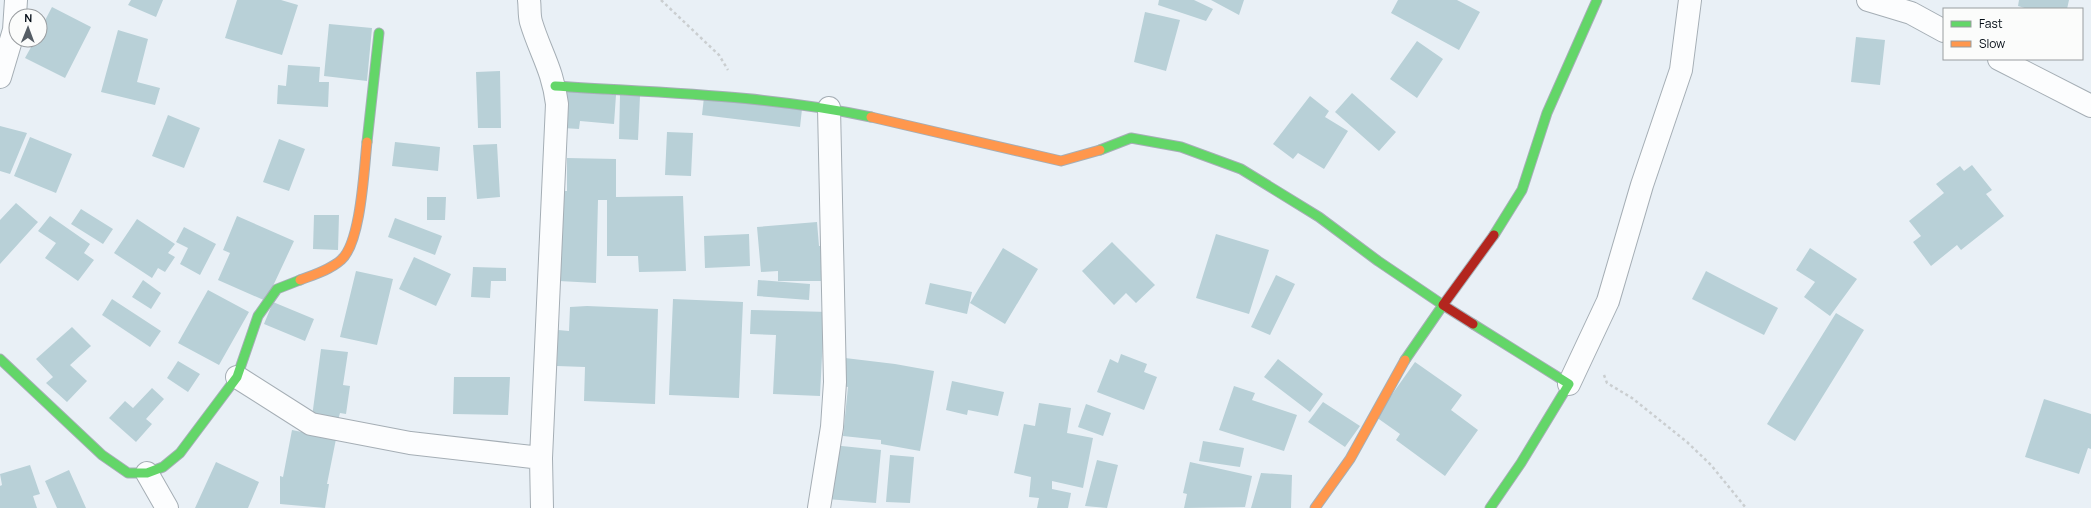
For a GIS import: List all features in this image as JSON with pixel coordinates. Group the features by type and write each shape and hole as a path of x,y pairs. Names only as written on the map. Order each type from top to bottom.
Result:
{"street":[{"path":"0,77 14,30 16,0"},
{"path":"529,0 530,21 547,60 555,86 557,104 541,458 542,508"},
{"path":"1315,508 1350,459 1400,366 1491,239 1522,190 1547,114 1598,0"},
{"path":"1490,508 1521,463 1569,384 1608,301 1642,185 1681,70 1690,0"},
{"path":"1868,0 1911,13 1943,30"},
{"path":"0,359 102,455 128,472 147,473 163,467 180,453 237,377 250,335 258,316 277,290 323,271 342,260 352,244 357,227 379,33"},
{"path":"2001,60 2091,106"},
{"path":"555,86 731,97 829,108 941,132 1061,161 1096,152 1131,138 1181,147 1241,169 1319,217 1378,261 1443,305 1569,384"},
{"path":"819,508 832,428 835,382 829,108"},
{"path":"237,377 311,424 410,443 541,458"},
{"path":"147,473 167,508"}],"path":[{"path":"661,0 719,55 726,64 730,76 731,97"},
{"path":"1592,335 1596,355 1607,383 1632,398 1687,442 1710,465 1746,508"}],"building":[{"path":"131,0 163,0 156,17 128,5"},
{"path":"237,0 281,0 298,5 282,55 225,38"},
{"path":"1159,0 1194,0 1213,9 1206,21 1158,5"},
{"path":"1211,0 1244,0 1239,15"},
{"path":"1398,0 1457,0 1480,12 1459,50 1391,13"},
{"path":"2019,0 2069,0 2067,8 2025,8 2018,6"},
{"path":"52,7 91,27 65,78 25,58 31,48 48,48 48,15"},
{"path":"1145,12 1180,20 1166,71 1134,62"},
{"path":"329,24 372,28 367,81 324,76"},
{"path":"118,30 148,39 137,82 160,88 155,105 101,92"},
{"path":"1856,37 1885,40 1880,85 1851,82"},
{"path":"1417,41 1443,59 1417,98 1390,79"},
{"path":"288,65 320,67 319,82 329,82 328,107 277,104 278,85 286,86"},
{"path":"500,71 501,128 478,128 476,72"},
{"path":"566,91 616,95 614,124 580,121 579,129 563,128"},
{"path":"1352,93 1396,132 1379,151 1335,112"},
{"path":"620,95 640,96 638,140 619,139"},
{"path":"1310,96 1329,111 1325,117 1348,131 1324,169 1298,153 1293,159 1273,144"},
{"path":"704,97 802,109 800,127 702,115"},
{"path":"168,115 200,128 184,168 152,156"},
{"path":"0,126 27,133 10,174 0,171"},
{"path":"667,132 693,133 691,176 665,175"},
{"path":"30,137 72,154 56,193 14,176"},
{"path":"279,139 305,149 289,191 263,182"},
{"path":"395,142 440,147 438,171 392,166"},
{"path":"497,144 500,197 477,199 473,145"},
{"path":"567,158 616,159 616,197 683,196 686,271 639,272 638,256 607,256 607,200 598,200 596,283 559,281 561,191 567,191"},
{"path":"1972,165 1992,190 1986,194 2004,216 1961,250 1957,245 1931,266 1913,242 1921,236 1909,221 1944,193 1936,184 1960,166 1964,171"},
{"path":"427,197 446,197 445,220 427,220"},
{"path":"16,203 38,222 0,264 0,220"},
{"path":"81,209 113,229 103,244 71,224"},
{"path":"314,215 339,215 338,250 313,249"},
{"path":"50,216 90,244 84,253 94,260 78,281 45,258 56,243 38,231"},
{"path":"237,216 294,241 266,301 218,280 230,253 223,250"},
{"path":"395,218 442,236 435,255 388,237"},
{"path":"137,219 175,244 168,253 175,257 165,272 158,268 152,278 114,253"},
{"path":"817,222 819,246 827,246 827,281 778,281 778,271 761,272 757,227"},
{"path":"184,227 216,244 200,275 180,264 188,248 176,242"},
{"path":"749,234 750,266 705,268 704,236"},
{"path":"1216,234 1269,250 1249,314 1196,298"},
{"path":"1112,242 1155,285 1136,303 1126,293 1114,305 1082,271"},
{"path":"1003,248 1038,269 1005,324 970,303"},
{"path":"1810,248 1857,279 1830,316 1804,297 1815,282 1796,270"},
{"path":"414,257 451,274 436,306 399,289"},
{"path":"473,267 506,268 506,281 491,281 490,298 471,297"},
{"path":"356,271 393,279 377,345 340,337"},
{"path":"1706,271 1778,308 1764,335 1692,299"},
{"path":"1276,275 1295,284 1270,335 1251,327"},
{"path":"143,280 161,293 151,309 132,297"},
{"path":"758,280 810,284 809,300 757,296"},
{"path":"930,283 972,292 967,314 925,304"},
{"path":"208,290 249,312 219,365 178,343"},
{"path":"112,299 161,331 150,347 102,315"},
{"path":"673,299 743,302 739,398 669,395"},
{"path":"273,302 314,319 305,341 264,324"},
{"path":"587,306 658,309 655,404 584,401 585,367 557,366 558,330 569,331 570,307"},
{"path":"751,310 829,312 823,336 820,396 773,394 776,335 750,334"},
{"path":"1836,313 1864,330 1795,441 1767,424"},
{"path":"72,327 91,346 70,365 87,381 67,402 46,383 53,377 36,359"},
{"path":"321,349 348,352 343,385 350,386 346,414 340,413 338,420 312,417"},
{"path":"1121,354 1147,364 1144,372 1157,377 1144,410 1097,392 1110,359 1118,363"},
{"path":"845,358 895,364 934,371 920,451 881,444 881,440 843,436 848,387 841,386"},
{"path":"1278,359 1323,394 1310,412 1264,377"},
{"path":"178,361 200,374 188,392 167,378"},
{"path":"1415,362 1462,395 1451,410 1478,430 1445,476 1396,440 1400,434 1376,417"},
{"path":"454,377 510,377 508,415 453,414"},
{"path":"952,381 1004,392 998,416 968,410 967,415 946,410"},
{"path":"1234,386 1255,393 1252,400 1297,415 1284,451 1219,430"},
{"path":"152,388 164,399 146,419 152,424 136,442 109,418 125,401 133,408"},
{"path":"2044,399 2091,414 2091,449 2088,448 2079,474 2025,457"},
{"path":"1323,402 1360,426 1345,447 1308,422"},
{"path":"1039,403 1071,408 1067,433 1093,438 1083,488 1052,481 1052,489 1071,493 1068,508 1037,508 1039,498 1029,497 1031,477 1014,473 1024,424 1035,426"},
{"path":"1086,404 1111,413 1103,436 1078,427"},
{"path":"292,430 336,439 327,484 329,484 325,508 280,504 280,476 283,477"},
{"path":"1203,441 1244,448 1240,467 1199,461"},
{"path":"832,445 881,450 876,503 827,499"},
{"path":"890,455 914,457 910,503 886,502"},
{"path":"1097,460 1118,465 1107,508 1085,506"},
{"path":"216,462 259,482 248,508 195,508"},
{"path":"1190,462 1252,476 1245,507 1184,508 1187,494 1183,493"},
{"path":"30,465 40,494 33,496 37,508 0,508 0,486 2,485 0,474"},
{"path":"69,470 86,508 57,508 45,481"},
{"path":"1261,473 1292,475 1291,508 1251,508"}],"traffic: fast":[{"path":"1494,235 1522,190 1547,113 1597,0"},
{"path":"367,142 379,33"},
{"path":"555,86 754,99 871,117"},
{"path":"1100,150 1131,138 1181,147 1241,169 1319,217 1378,261 1443,305 1405,360"},
{"path":"0,359 102,455 128,473 147,473 163,467 180,453 237,377 258,316 277,289 300,280"},
{"path":"1473,324 1569,384 1521,463 1490,508"}],"traffic: slow":[{"path":"871,117 1061,161 1100,150"},
{"path":"300,280 332,267 341,260 348,251 353,238 360,205 367,142"},
{"path":"1315,508 1350,459 1405,360"}],"traffic: jam":[{"path":"1473,324 1443,305 1494,235"}]}
